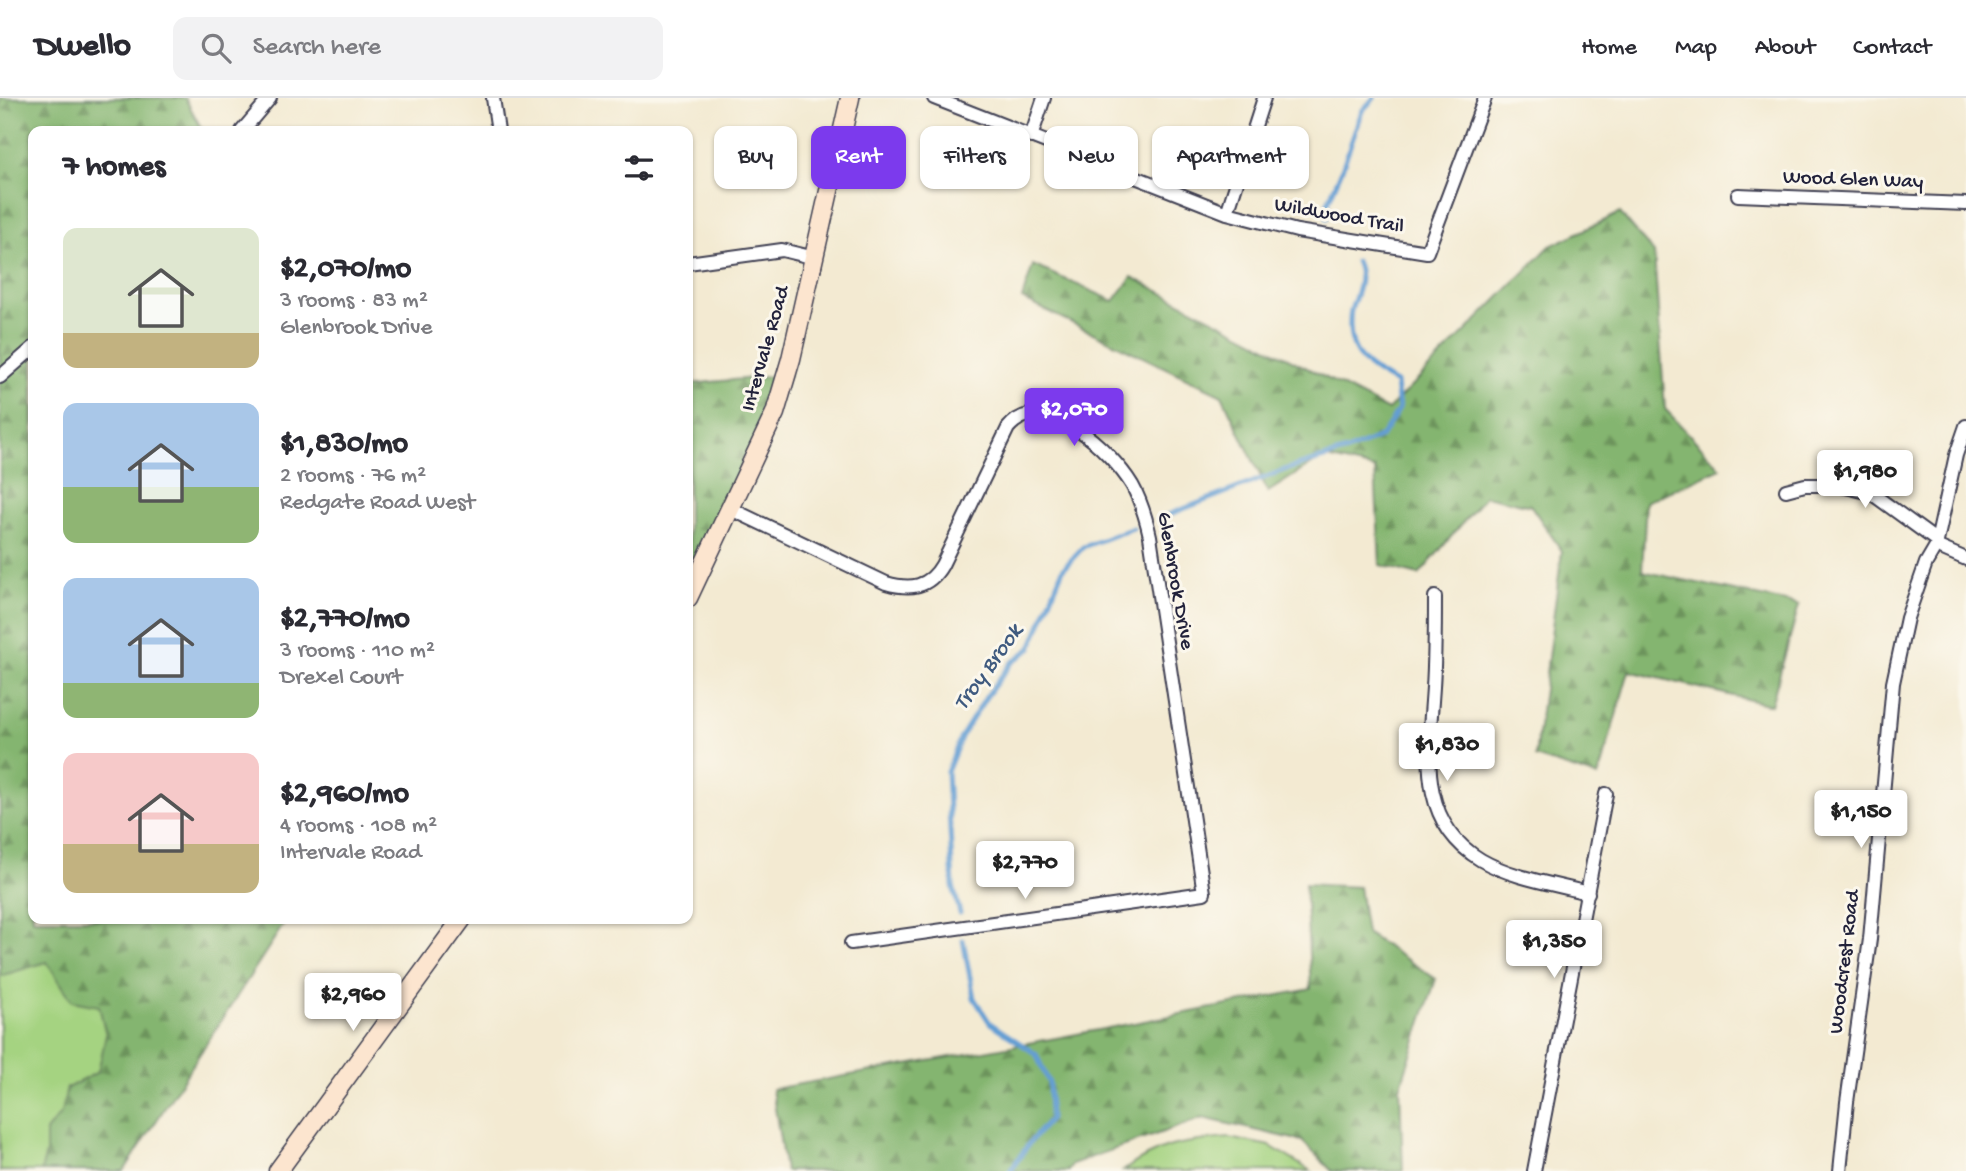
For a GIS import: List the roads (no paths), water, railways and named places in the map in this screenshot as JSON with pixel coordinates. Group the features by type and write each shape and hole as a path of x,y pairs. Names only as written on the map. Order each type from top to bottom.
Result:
{"street":[{"path":"246,126 270,98"},
{"path":"493,98 497,126"},
{"name":"Intervale Road","path":"693,588 775,413 791,359 850,98"},
{"name":"Wildwood Trail","path":"934,98 1227,213 1297,231 1427,252 1485,98"},
{"path":"1031,137 1044,98"},
{"path":"1227,213 1264,98"},
{"name":"Wood Glen Way","path":"1738,195 1966,204"},
{"path":"693,262 782,250 815,258"},
{"path":"0,377 28,352"},
{"name":"Glenbrook Drive","path":"731,509 886,583 907,588 918,586 937,574 999,444 1015,420 1025,415 1043,414 1058,418 1086,435 1118,466 1132,486 1147,523 1204,893 851,943"},
{"name":"Woodcrest Road","path":"1840,1171 1870,939 1893,683 1907,618 1927,563 1937,544 1956,455 1966,426"},
{"path":"1786,489 1805,485 1837,485 1871,493 1937,544 1966,559"},
{"path":"1435,597 1429,775 1436,808 1461,844 1478,858 1521,875 1588,893"},
{"path":"1534,1171 1606,794"},
{"path":"278,1171 458,924"}],"waterway":[{"name":"Troy Brook","path":"1327,218 1328,202 1362,111 1374,98"},
{"name":"Troy Brook","path":"1160,518 1382,436 1399,409 1396,383 1362,361 1353,345 1350,315 1360,279 1356,261"},
{"name":"Troy Brook","path":"960,913 953,886 947,772 961,737 1011,663 1031,648 1063,569 1083,547 1133,528"},
{"name":"Troy Brook","path":"963,940 974,998 990,1023 1036,1054 1049,1083 1050,1119 1010,1171"}]}
